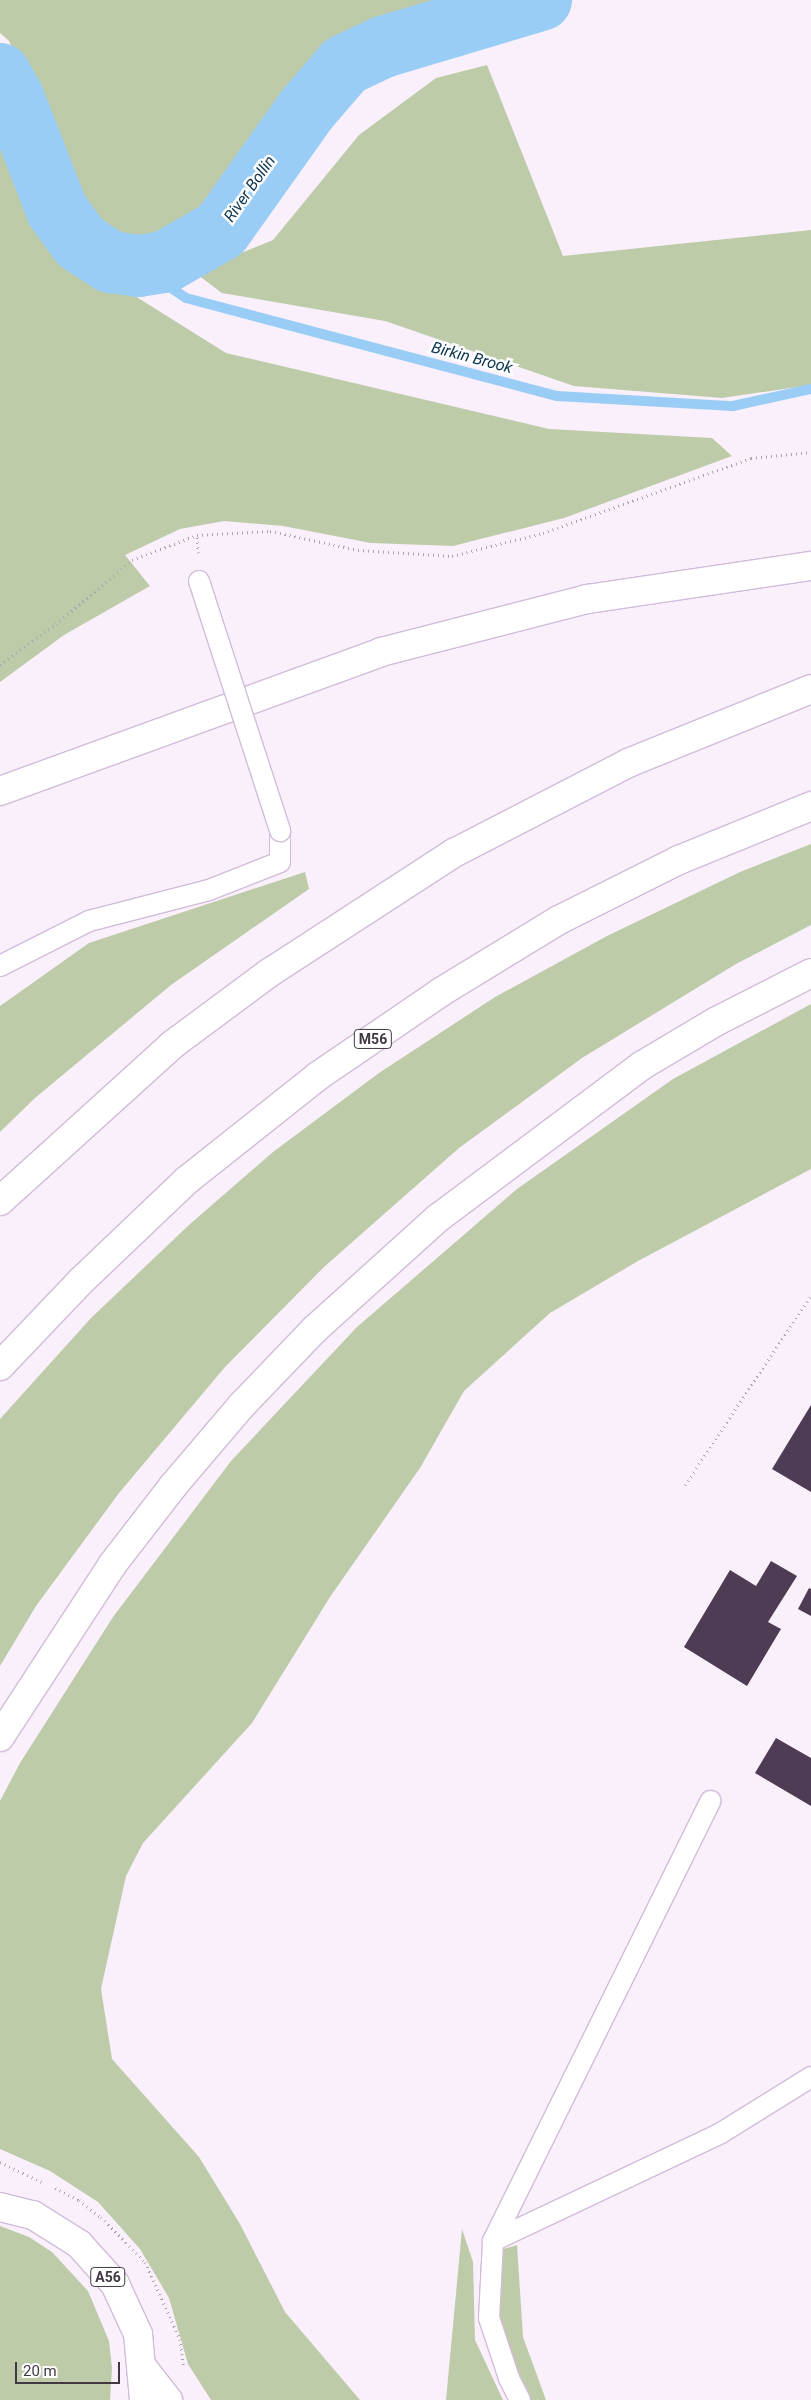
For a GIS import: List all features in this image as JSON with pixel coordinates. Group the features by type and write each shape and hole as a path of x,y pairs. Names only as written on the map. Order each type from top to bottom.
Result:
{"main road":[{"path":"0,791 381,652 587,599 811,566"},
{"path":"0,1200 172,1045 269,973 454,853 628,763 811,689"},
{"name":"M56","path":"0,1366 81,1281 187,1180 318,1076 441,992 559,920 679,860 811,806"},
{"path":"0,1737 112,1565 173,1486 242,1405 328,1316 438,1218 641,1066 714,1022 811,973"},
{"name":"A56","path":"0,2207 33,2216 79,2244 115,2284 138,2334 143,2368 144,2400"},
{"path":"143,2368 168,2400"}],"lane":[{"path":"0,966 89,921 209,890 280,862 280,831 199,581"},
{"path":"520,2400 509,2378 490,2318 493,2241 710,1801"},
{"path":"493,2241 720,2133 811,2077"}],"path":[{"path":"0,665 56,624 132,560 197,535 270,531 358,550 452,556 543,533 751,458 811,452"},
{"path":"197,535 199,581"},
{"path":"685,1485 811,1295"}],"green space":[{"path":"0,0 502,0 347,46 295,102 238,187 187,237 135,254 89,219 9,41 0,33"},
{"path":"487,65 563,256 811,230 811,385 722,398 574,386 385,321 222,293 194,272 273,240 359,135 436,78"},
{"path":"0,118 6,126 44,224 119,286 226,353 549,429 712,438 732,456 564,518 453,546 371,543 283,526 224,521 180,529 125,555 150,586 64,635 0,682"},
{"path":"811,844 811,925 736,964 582,1058 459,1148 324,1267 225,1367 119,1493 36,1606 0,1666 0,1419 91,1318 190,1224 273,1152 379,1073 495,997 607,936 740,872"},
{"path":"305,872 309,889 171,985 35,1098 0,1132 0,1006 89,943"},
{"path":"811,1004 811,1169 638,1261 550,1313 464,1391 420,1468 330,1597 252,1723 143,1843 126,1876 101,1989 112,2059 199,2157 240,2224 285,2312 360,2400 211,2400 188,2364 169,2298 140,2249 98,2202 50,2171 0,2149 0,1801 20,1763 113,1617 231,1461 357,1327 517,1189 673,1079"},
{"path":"0,2226 29,2237 52,2252 88,2291 109,2341 112,2368 110,2400 0,2400"},
{"path":"462,2229 473,2262 475,2340 503,2400 446,2400"},
{"path":"517,2245 523,2337 546,2400 529,2400 495,2321 497,2251"}],"building":[{"path":"811,1405 811,1492 772,1469"},
{"path":"771,1561 797,1576 768,1622 781,1629 747,1686 684,1647 730,1570 756,1586"},
{"path":"809,1588 811,1589 811,1616 798,1609"},
{"path":"776,1738 811,1758 811,1806 755,1773"}],"waterway":[{"name":"River Bollin","path":"0,74 13,97 57,210 80,242 111,262 139,266 165,262 221,230 307,109 345,65 383,47 541,0"},
{"name":"Birkin Brook","path":"139,266 186,298 557,396 733,406 811,389"}]}
